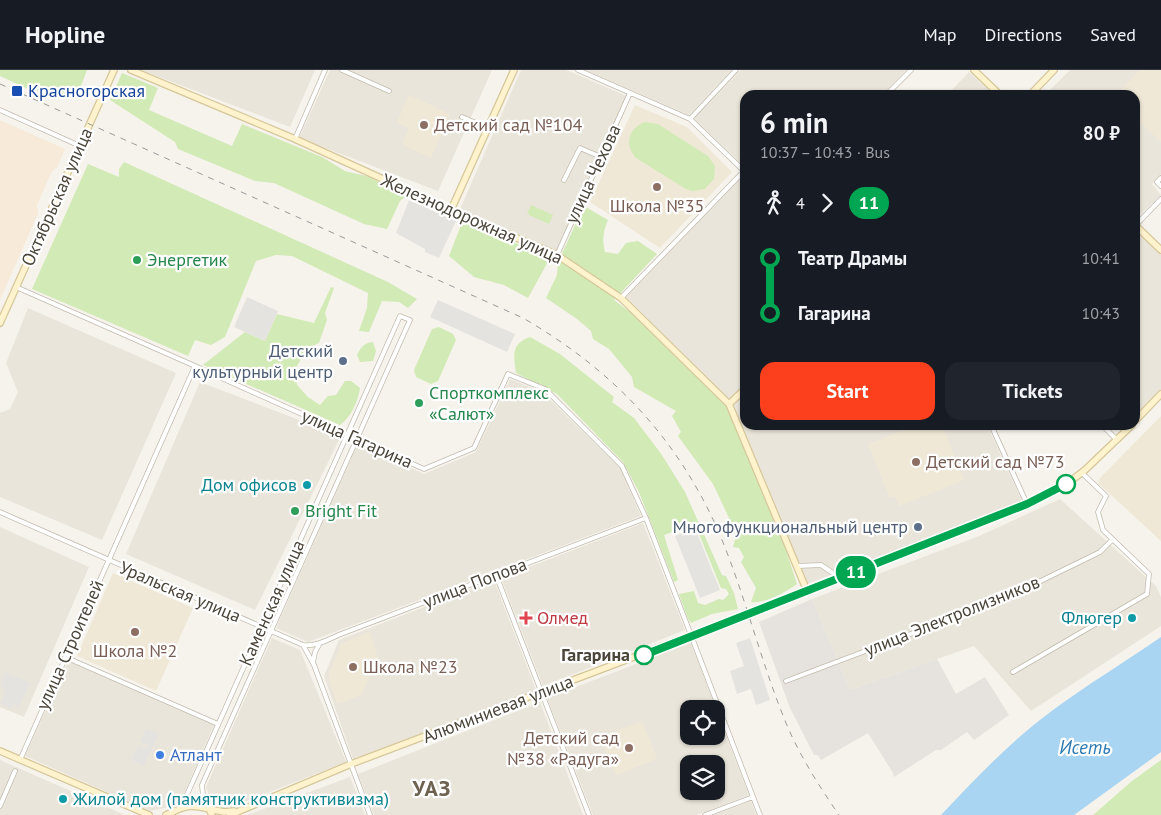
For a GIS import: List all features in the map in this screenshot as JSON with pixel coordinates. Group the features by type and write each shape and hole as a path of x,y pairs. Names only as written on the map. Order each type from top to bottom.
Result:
{"main road":[{"name":"Октябрьская улица","path":"0,324 114,70"},
{"name":"Железнодорожная улица","path":"131,70 295,139 451,210 556,254 621,298 729,404 807,591"},
{"path":"451,210 514,70"},
{"path":"974,70 995,90"},
{"path":"1035,90 1054,70"},
{"path":"1140,230 1161,250"},
{"path":"729,404 740,394"},
{"path":"1140,416 1161,394"},
{"name":"Алюминиевая улица","path":"238,810 351,764 780,602 1027,504 1067,484 1082,473 1127,430"},
{"path":"0,751 149,815"},
{"path":"166,815 192,805 211,812 238,810"},
{"path":"230,815 238,810"}],"street":[{"path":"295,139 325,70"},
{"path":"342,70 390,91"},
{"path":"578,70 690,119 740,166"},
{"path":"690,119 736,70"},
{"path":"891,90 911,70"},
{"name":"улица Чехова","path":"556,254 630,93"},
{"path":"0,110 80,146"},
{"path":"462,117 488,128"},
{"path":"564,180 580,148 601,157"},
{"path":"621,298 740,176"},
{"path":"1161,178 1157,182 1161,186"},
{"path":"1140,220 1161,199"},
{"name":"улица Гагарина","path":"16,287 424,469 474,448 508,374 546,389 622,466 646,518 760,815"},
{"name":"Каменская улица","path":"181,808 400,316 410,320 202,784 202,792 211,812"},
{"name":"улица Строителей","path":"20,760 195,366"},
{"path":"993,430 1027,504"},
{"path":"1107,430 1117,440"},
{"path":"1013,672 1147,594 1148,574 1103,530 1098,512 1106,496 1082,473"},
{"name":"Уральская улица","path":"0,512 303,645"},
{"name":"улица Попова","path":"303,645 310,646 320,643 646,518"},
{"name":"улица Электролизников","path":"786,681 1006,598 1100,552 1112,540"},
{"path":"796,566 821,565 840,578"},
{"path":"496,575 589,815"},
{"path":"314,665 315,652 320,643"},
{"path":"303,645 314,665 370,815"},
{"path":"65,657 218,724"},
{"path":"198,769 207,773"},
{"path":"0,806 15,771"},
{"path":"705,815 753,797"}],"shaded area":[{"path":"141,70 315,70 290,127"},
{"path":"330,70 492,70 438,191 299,138"},
{"path":"521,70 566,70 627,96 556,252 460,209"},
{"path":"585,70 732,70 689,115"},
{"path":"741,70 906,70 887,90 740,90 740,162 694,119"},
{"path":"1070,70 1161,70 1161,174 1152,184 1161,195 1140,215 1140,90 1050,90"},
{"path":"1140,70 1161,70 1161,142 1140,122 1140,90 1121,90"},
{"path":"969,72 989,90 952,90"},
{"name":"Детский сад №104","path":"409,95 450,114 431,158 405,146 403,142 409,128 397,122"},
{"name":"Школа №35","path":"635,105 687,127 732,172 660,248 590,202"},
{"path":"0,120 65,149 57,168 51,173 37,205 38,213 0,300"},
{"path":"740,179 740,389 729,400 626,297"},
{"path":"409,200 456,221 439,258 425,252 425,249 396,233"},
{"path":"1140,235 1161,255 1161,389 1140,412"},
{"path":"247,297 278,311 265,341 234,327"},
{"path":"438,300 515,334 507,352 430,317"},
{"path":"28,308 176,373 102,540 0,497 0,413 10,409 18,392 6,363"},
{"path":"510,379 542,392 620,468 641,516 308,642 276,628 358,443 424,474 476,452"},
{"path":"200,382 341,436 255,610 126,554"},
{"path":"740,398 740,422 733,405"},
{"path":"1161,416 1161,541 1098,483 1100,478"},
{"path":"743,430 989,430 1023,503 807,584"},
{"name":"Детский сад №73","path":"904,430 944,430 964,480 899,506 895,496 890,498 868,444"},
{"path":"1060,499 1156,586 1161,597 1161,626 1031,711 974,646 850,690 812,599 979,536"},
{"path":"643,523 685,630 543,686 501,578"},
{"path":"0,527 89,567 24,717 0,707"},
{"path":"695,528 720,590 700,598 675,536"},
{"name":"Школа №2","path":"113,573 193,608 156,691 77,656"},
{"path":"494,580 536,690 353,759 324,676 339,640"},
{"path":"812,599 850,690 937,659 956,694 985,677 1009,715 974,740 967,732 941,750 936,750 894,777 868,733 821,760 818,755 814,755 790,708 759,622"},
{"name":"Школа №23","path":"370,632 378,658 361,695 337,704 328,677 342,643"},
{"path":"272,638 300,650 346,762 227,809 212,805 206,787"},
{"path":"750,638 770,700 756,705 751,689 737,694 730,671 744,666 736,643"},
{"path":"691,643 713,700 680,700 680,745 725,745 725,733 749,795 697,815 593,815 547,698"},
{"path":"68,661 214,725 179,805 150,811 25,756"},
{"path":"5,672 30,683 19,707 14,704 11,709 0,704 6,690 0,687"},
{"path":"540,702 583,815 374,815 358,774"},
{"name":"Детский сад №38 «Радуга»","path":"642,721 657,759 616,775 601,737"},
{"path":"146,728 159,734 144,766 131,760 138,746 147,749 149,745 140,741"},
{"path":"0,760 125,815 0,815"},
{"path":"350,777 365,815 247,815"},
{"path":"751,801 756,815 714,815"}],"green space":[{"path":"0,70 87,70 76,99 26,88 0,76"},
{"path":"122,73 158,88 149,110 232,146 242,124 322,157 345,171 366,176 408,195 400,201 387,229 364,224 274,183 255,181 178,149 175,142 110,100"},
{"path":"645,122 658,124 708,156 715,166 714,179 705,189 692,191 686,189 636,158 630,148 630,137 635,128"},
{"name":"Энергетик","path":"124,162 388,282 417,299 408,308 399,302 382,301 369,332 359,331 367,308 368,293 292,256 276,255 256,261 225,337 211,345 195,340 188,356 32,289 88,164 119,177 119,169"},
{"path":"531,205 553,215 549,224 527,214"},
{"path":"584,206 608,220 604,236 605,252 618,254 626,243 638,241 657,254 614,300 634,315 727,407 781,535 797,584 775,597 751,602 756,588 741,562 744,557 739,548 733,547 736,536 728,524 729,518 713,484 678,436 681,432 672,416 676,411 634,387 632,377 609,349 593,339 591,331 577,319 546,298 557,275 558,262"},
{"path":"463,220 550,258 528,298 504,285 474,277 449,256"},
{"path":"331,287 334,288 325,313 327,320 319,343 308,348 295,369 297,385 308,397 320,405 328,396 336,395 345,381 351,381 360,388 358,399 353,409 340,425 203,365 245,332 265,341 277,314 314,323"},
{"path":"439,327 453,334 456,340 438,381 431,384 416,377 414,370 432,329"},
{"path":"530,337 560,354 614,397 612,402 634,418 662,455 685,492 722,575 726,576 734,593 738,609 712,614 691,623 679,594 694,591 698,603 705,605 719,599 723,600 729,594 726,589 721,588 695,524 664,535 678,580 674,582 639,492 623,462 557,394 516,373 514,356 516,347 519,343"},
{"path":"373,342 376,351 373,361 360,362 357,355 360,350 365,344"},
{"path":"1161,760 1161,815 1093,815 1132,781"}],"water":[{"name":"Исеть","path":"1161,637 1161,752 1074,815 941,815 1023,734 1080,691"}],"railway":[{"path":"0,84 523,318 585,359 612,382 660,434 700,494 726,551 773,690 788,727 808,766 839,815"}],"bus line":[{"name":"11","path":"644,655 1027,504 1066,484"}],"place":[{"name":"Красногорская","path":"17,91"},
{"name":"Детский сад №104","path":"424,125"},
{"name":"Школа №35","path":"657,187"},
{"name":"Энергетик","path":"137,260"},
{"name":"Детский культурный центр","path":"343,361"},
{"name":"Спорткомплекс «Салют»","path":"419,403"},
{"name":"Детский сад №73","path":"916,462"},
{"name":"Дом офисов","path":"307,485"},
{"name":"Bright Fit","path":"295,511"},
{"name":"Многофункциональный центр","path":"918,527"},
{"name":"Олмед","path":"526,618"},
{"name":"Флюгер","path":"1132,618"},
{"name":"Школа №2","path":"135,632"},
{"name":"Гагарина","path":"644,655"},
{"name":"Школа №23","path":"353,667"},
{"name":"Детский сад №38 «Радуга»","path":"629,748"},
{"name":"Атлант","path":"160,755"},
{"name":"Жилой дом (памятник конструктивизма)","path":"63,799"}],"district":[{"name":"УАЗ","path":"432,788"}]}
